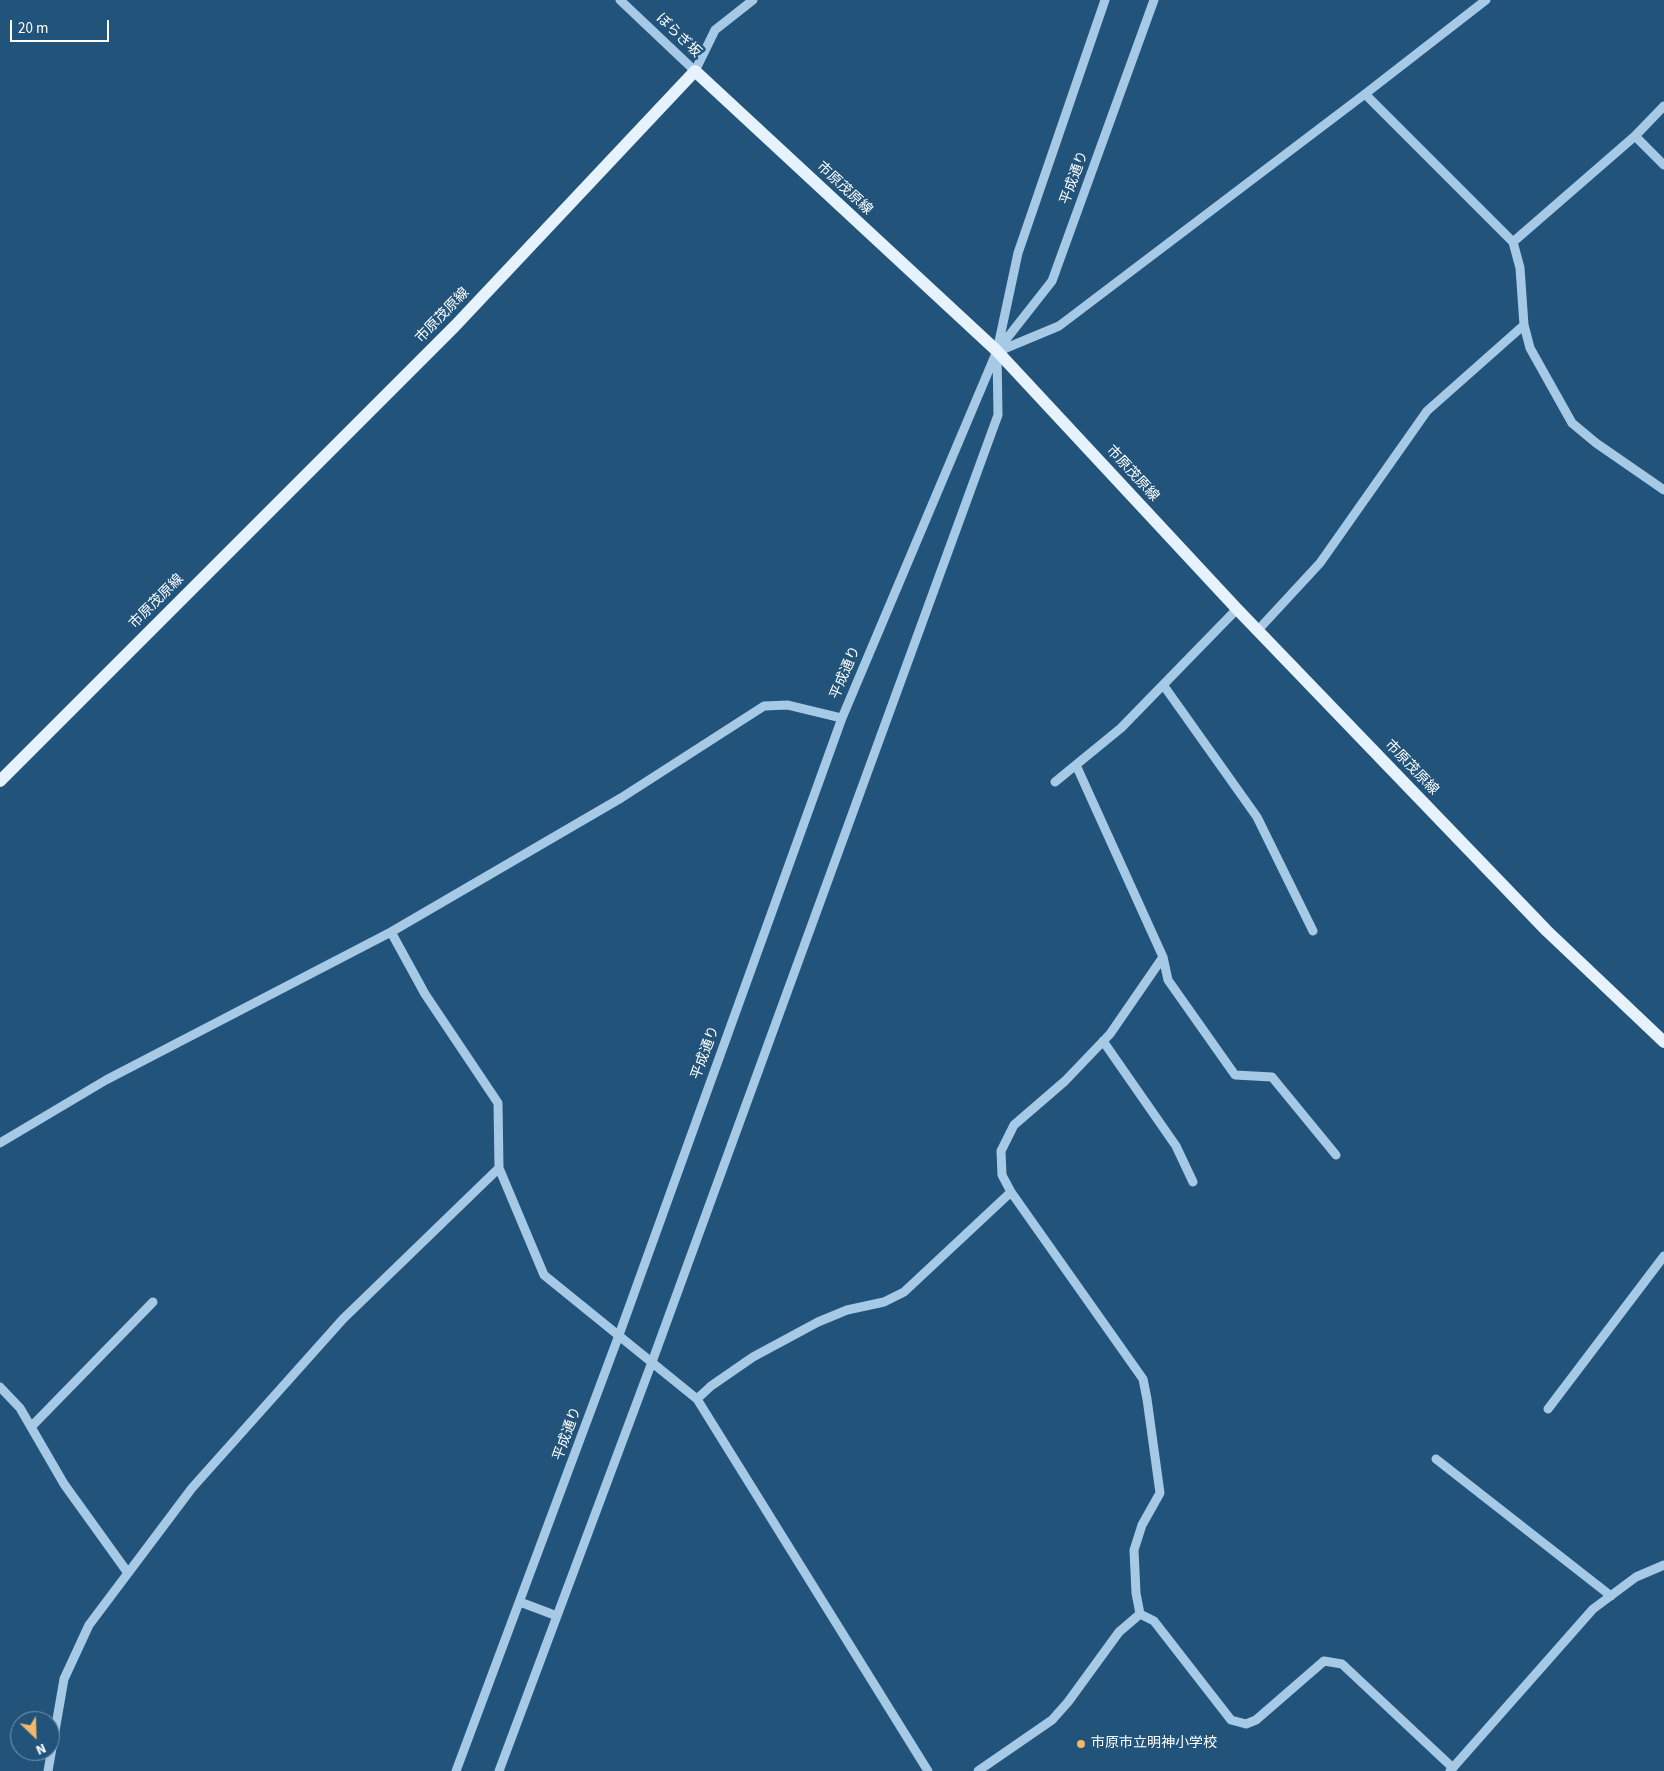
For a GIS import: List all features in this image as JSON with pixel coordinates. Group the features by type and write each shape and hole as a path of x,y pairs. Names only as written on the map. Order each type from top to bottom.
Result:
{"main road":[{"name":"市原茂原線","path":"0,781 455,326 695,71 997,351 1237,609 1547,931 1664,1042"}],"street":[{"name":"ぼらぎ坂","path":"620,0 695,71"},
{"path":"695,71 715,30 753,0"},
{"name":"平成通り","path":"456,1771 619,1335 842,718 997,351 1018,253 1105,0"},
{"name":"平成通り","path":"499,1771 652,1362 998,414 997,351 1052,281 1154,0"},
{"path":"997,351 1059,326 1486,0"},
{"path":"1365,94 1513,242 1520,268 1524,325 1530,348 1572,423 1596,443 1664,490"},
{"path":"1513,242 1635,136 1664,106"},
{"path":"1635,136 1664,165"},
{"path":"1258,630 1320,564 1427,411 1524,325"},
{"path":"1055,782 1121,728 1237,609"},
{"path":"1164,686 1257,817 1313,931"},
{"path":"0,1143 106,1080 391,932 620,798 764,706 788,705 842,718"},
{"path":"1076,765 1164,957 1168,980 1235,1075 1272,1077 1336,1155"},
{"path":"391,932 425,994 498,1103 499,1168 544,1275 697,1398 928,1771"},
{"path":"1140,1614 1136,1593 1134,1550 1142,1525 1160,1493 1148,1399 1143,1379 1012,1192 1002,1175 1002,1151 1014,1125 1064,1081 1110,1034 1164,957"},
{"path":"1103,1041 1176,1146 1193,1182"},
{"path":"48,1771 64,1679 89,1625 192,1488 344,1319 499,1168"},
{"path":"697,1398 753,1357 818,1322 847,1310 884,1302 904,1292 1012,1192"},
{"path":"1548,1410 1664,1256"},
{"path":"31,1427 153,1302"},
{"path":"0,1387 20,1408 64,1484 128,1573"},
{"path":"1436,1459 1611,1596"},
{"path":"1140,1614 1154,1621 1231,1720 1246,1724 1256,1720 1324,1661 1342,1664 1451,1769 1593,1608 1636,1577 1664,1565"},
{"path":"520,1602 557,1616"},
{"path":"978,1771 1052,1720 1068,1702 1119,1632 1140,1614"}],"place":[{"name":"市原市立明神小学校","path":"1081,1744"}]}
